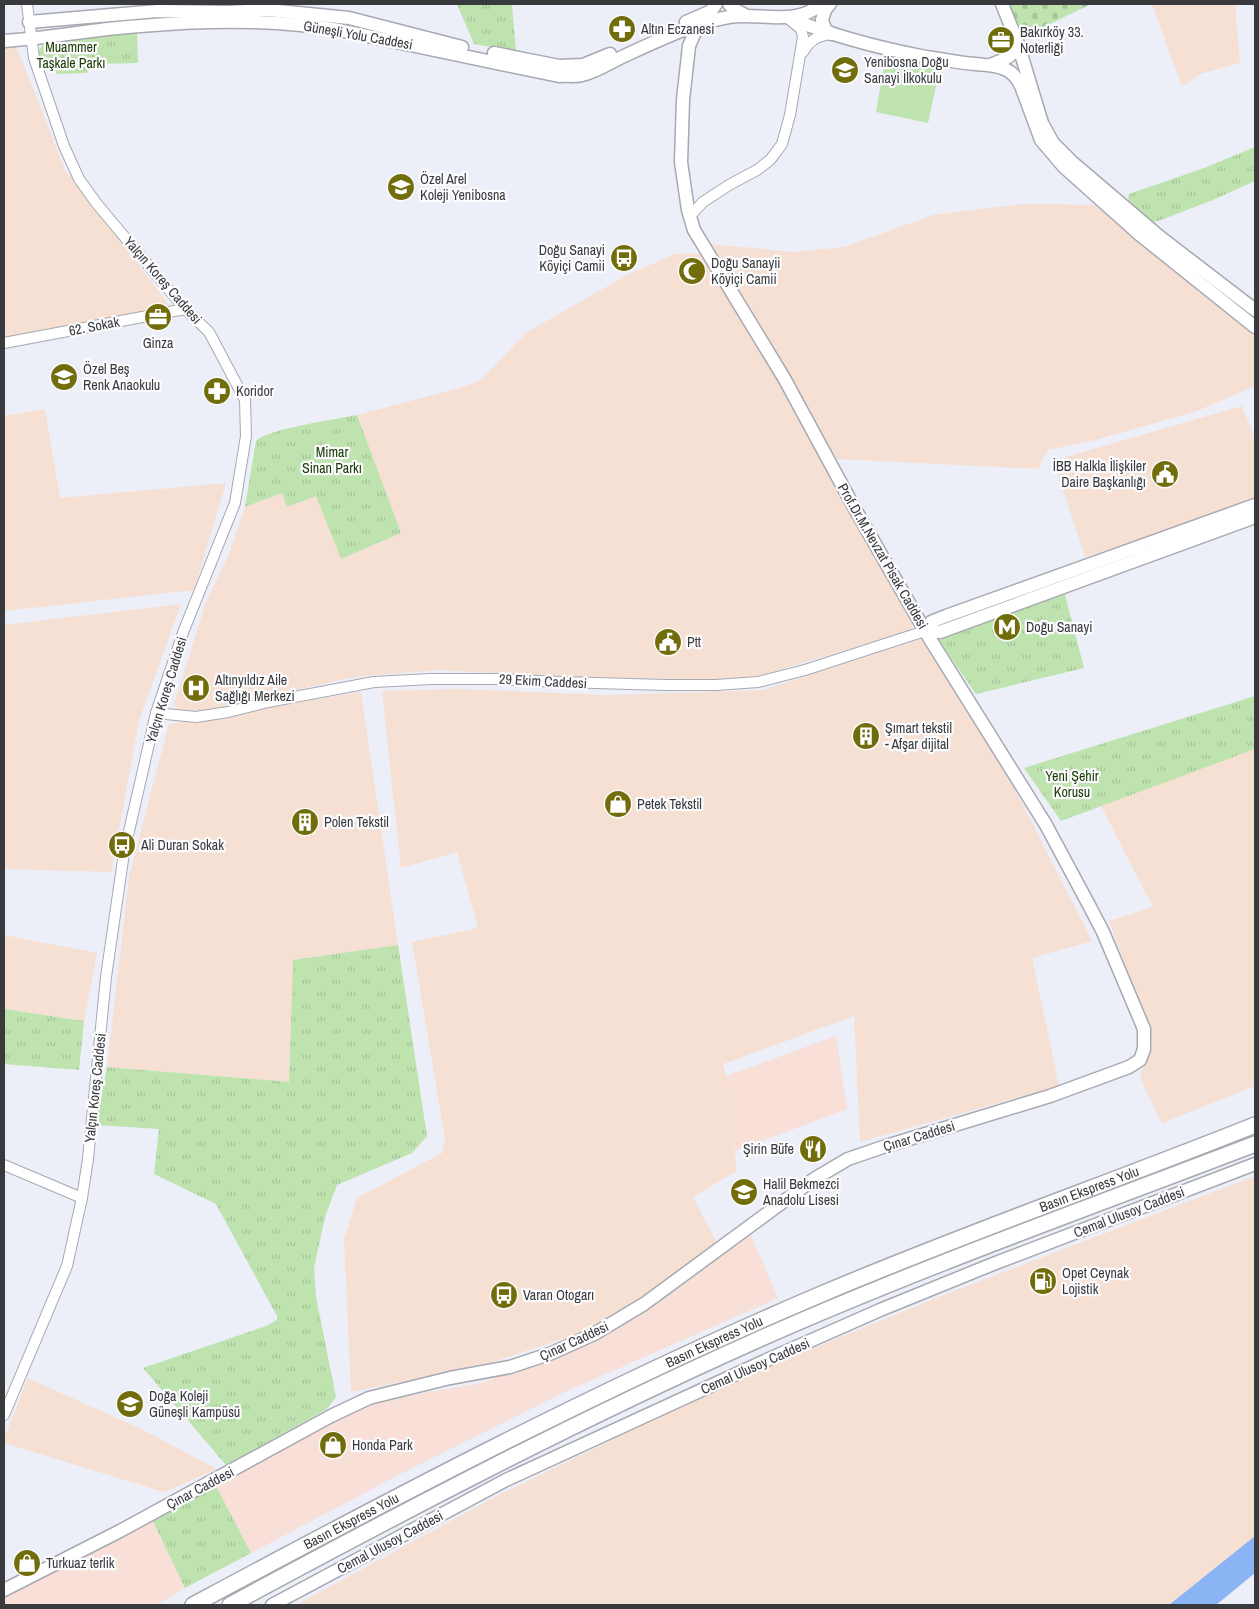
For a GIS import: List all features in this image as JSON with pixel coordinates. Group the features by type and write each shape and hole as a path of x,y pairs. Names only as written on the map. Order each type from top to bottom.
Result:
{"highway":[{"name":"Basın Ekspress Yolu","path":"192,1605 499,1444 727,1335 935,1247 1255,1125"},
{"name":"Basın Ekspress Yolu","path":"230,1605 528,1448 756,1341 901,1279 1255,1144"}],"main road":[{"name":"Güneşli Yolu Caddesi","path":"29,22 158,11 268,10 349,18 461,46 559,66 583,65 711,11 716,4"},
{"path":"729,4 745,15"},
{"path":"785,17 802,16 821,4"},
{"path":"830,4 825,10 822,20 825,28 831,34"},
{"path":"1002,4 1018,44 1042,123 1053,143 1072,162 1160,238 1255,310"},
{"name":"Güneşli Yolu Caddesi","path":"4,41 139,26 206,23 290,23 339,30 567,76 582,75 651,43 728,17 745,15 785,17"},
{"path":"785,17 831,34 895,51 1004,68 1017,78 1041,140 1064,167 1139,234 1255,327"},
{"name":"Prof.Dr.M.Nevzat Pisak Caddesi","path":"700,25 689,46 683,100 681,162 694,230 784,378 855,509 925,631 1046,825 1103,932 1144,1029 1144,1049 1140,1060 1129,1068"},
{"path":"990,65 1004,60 1014,52 1018,44"},
{"path":"925,631 932,622 946,616 1253,508"},
{"name":"Çınar Caddesi","path":"4,1590 120,1531 331,1416 369,1398 450,1378 510,1367 552,1353 594,1334 644,1304 814,1179 848,1159 1043,1099 1129,1068"},
{"name":"Cemal Ulusoy Caddesi","path":"272,1605 506,1480 778,1355 880,1310 985,1267 1255,1164"}],"street":[{"name":"Yalçın Koreş Caddesi","path":"4,1415 67,1266 82,1198 88,1158 106,977 120,873 156,713 184,630 235,503 246,436 245,400 209,332 185,309 97,204 79,179 64,146 34,58 27,4"},
{"path":"690,216 703,202 757,170 770,160 782,144 788,123 803,37 801,29 785,17"},
{"path":"801,55 809,42 831,34"},
{"name":"62. Sokak","path":"4,344 185,309"},
{"name":"29 Ekim Caddesi","path":"156,713 196,717 365,684 431,679 499,679 716,686 758,682 805,670 925,631"},
{"path":"4,1165 82,1198"}],"shaded area":[{"path":"1152,4 1235,4 1240,63 1200,74 1182,87"},
{"path":"4,46 16,46 65,170 177,315 4,349"},
{"path":"1023,204 1097,205 1255,336 1255,386 1197,411 1095,440 1048,450 1038,469 837,459 710,244 795,252 844,247 933,215"},
{"path":"681,253 700,254 711,262 912,624 911,630 746,680 569,677 439,670 354,677 202,711 186,712 177,708 174,704 206,602 229,554 245,507 283,492 316,496 341,559 401,533 357,415 480,381 526,333 629,274"},
{"path":"1242,406 1255,439 1255,498 1226,512 1085,557 1057,471 1066,457"},
{"path":"45,409 60,498 226,483 194,590 4,611 4,416"},
{"path":"181,604 139,721 111,872 4,869 4,625"},
{"path":"922,639 1008,776 1092,941 1032,958 1059,1086 860,1142 854,1016 723,1064 737,1171 693,1197 719,1247 589,1330 481,1366 351,1392 344,1240 357,1198 442,1153 445,1140 412,942 478,928 457,852 401,868 382,691 457,689 610,695 763,690"},
{"path":"361,692 398,945 293,960 289,1082 107,1067 129,877 169,724"},
{"path":"1255,749 1255,1086 1162,1123 1140,1078 1153,1041 1109,921 1153,907 1101,806"},
{"path":"4,935 97,953 84,1021 4,1009"},
{"path":"836,1036 847,1109 735,1151 726,1076"},
{"path":"1255,1176 1255,1536 1169,1605 296,1605 493,1498 726,1384 946,1294"},
{"path":"750,1233 778,1298 567,1391 402,1473 251,1553 215,1484 360,1405 485,1382 594,1338"},
{"path":"28,1378 145,1431 217,1469 164,1492 4,1443"},
{"path":"152,1519 185,1588 156,1605 4,1605 4,1595"}],"green space":[{"path":"457,4 512,4 516,51 474,44"},
{"path":"1008,4 1091,4 1046,26 1021,35"},
{"name":"Muammer Taşkale Parkı","path":"137,31 138,63 92,64 87,73 57,74 51,62 37,60 36,56 45,40"},
{"path":"886,55 940,68 928,123 876,112"},
{"path":"1255,147 1255,181 1213,200 1158,221 1150,222 1143,218 1128,201 1129,194 1204,168"},
{"name":"Mimar Sinan Parkı","path":"357,415 401,533 341,559 316,496 287,507 282,493 245,507 256,441 274,432"},
{"path":"1064,591 1084,668 976,694 940,642 941,638"},
{"name":"Yeni Şehir Korusu","path":"1255,696 1255,749 1061,821 1024,768"},
{"path":"398,945 427,1136 412,1153 337,1185 325,1217 314,1268 316,1297 336,1397 327,1409 226,1465 143,1368 266,1326 277,1320 277,1316 216,1204 154,1174 159,1129 96,1125 107,1067 289,1082 293,960"},
{"path":"4,1009 84,1021 79,1070 4,1064"},
{"path":"215,1484 251,1553 185,1588 152,1519"}],"water":[{"path":"1255,1536 1255,1573 1216,1605 1169,1605"}],"place":[{"name":"Altın Eczanesi","path":"622,29"},
{"name":"Bakırköy 33. Noterliği","path":"1001,40"},
{"name":"Yenibosna Doğu Sanayi İlkokulu","path":"845,70"},
{"name":"Özel Arel Koleji Yenibosna","path":"401,187"},
{"name":"Doğu Sanayi Köyiçi Camii","path":"624,258"},
{"name":"Doğu Sanayii Köyiçi Camii","path":"692,271"},
{"name":"Ginza","path":"158,317"},
{"name":"Özel Beş Renk Anaokulu","path":"64,377"},
{"name":"Koridor","path":"217,391"},
{"name":"İBB Halkla İlişkiler Daire Başkanlığı","path":"1165,474"},
{"name":"Doğu Sanayi","path":"1007,627"},
{"name":"Ptt","path":"668,642"},
{"name":"Altınyıldız Aile Sağlığı Merkezi","path":"196,688"},
{"name":"Şımart tekstil - Afşar dijital","path":"866,736"},
{"name":"Petek Tekstil","path":"618,804"},
{"name":"Polen Tekstil","path":"305,822"},
{"name":"Ali Duran Sokak","path":"122,845"},
{"name":"Şirin Büfe","path":"813,1149"},
{"name":"Halil Bekmezci Anadolu Lisesi","path":"744,1192"},
{"name":"Opet Ceynak Lojistik","path":"1043,1281"},
{"name":"Varan Otogarı","path":"504,1295"},
{"name":"Doğa Koleji Güneşli Kampüsü","path":"130,1404"},
{"name":"Honda Park","path":"333,1445"},
{"name":"Turkuaz terlik","path":"27,1563"}]}
